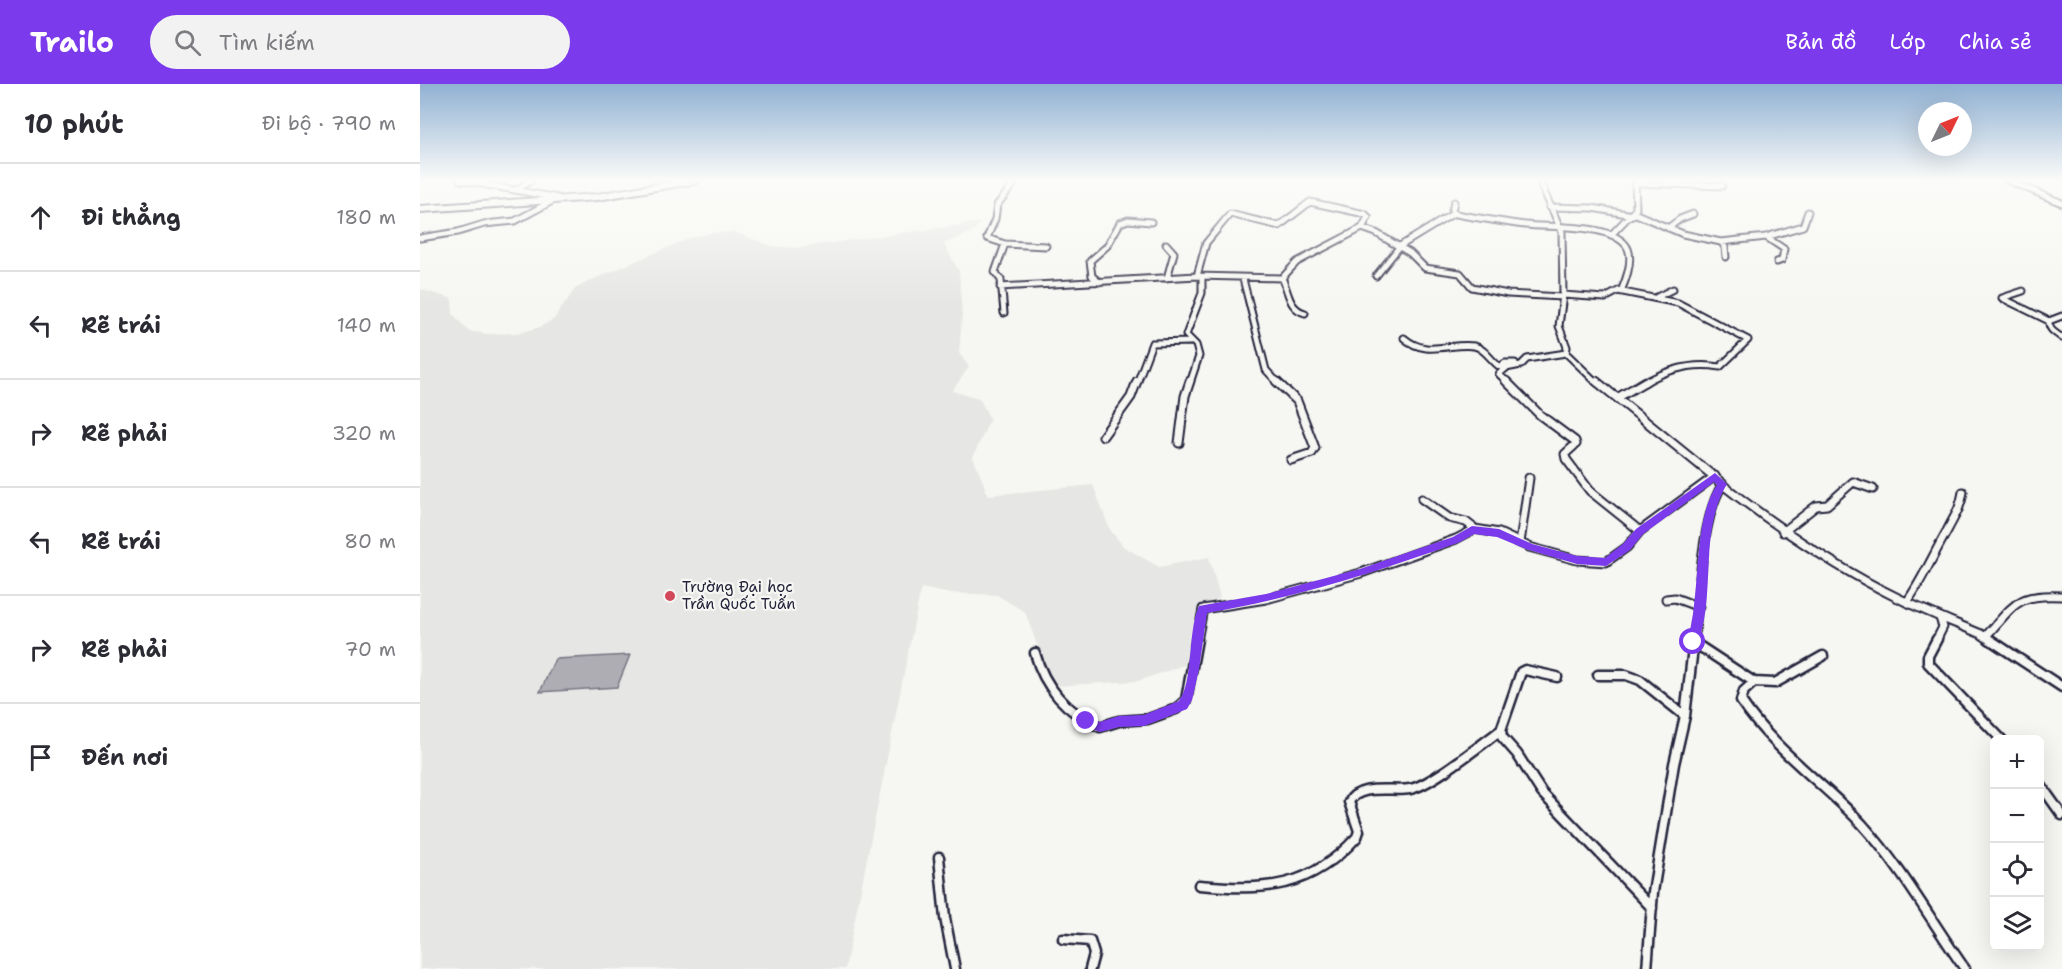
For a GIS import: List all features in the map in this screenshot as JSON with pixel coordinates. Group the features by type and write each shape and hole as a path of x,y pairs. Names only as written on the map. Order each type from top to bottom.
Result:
{"street":[{"path":"420,238 458,232 484,224 512,221"},
{"path":"993,221 987,236 990,240 1005,244 1046,246"},
{"path":"1099,282 1092,276 1090,261 1107,246 1120,223 1125,221"},
{"path":"1143,221 1151,222"},
{"path":"1179,443 1185,396 1199,356 1198,348 1186,335 1202,293 1200,277 1206,243 1224,221"},
{"path":"1260,221 1279,226 1286,221"},
{"path":"1000,287 1167,278 1282,278 1297,262 1362,228 1366,221"},
{"path":"1376,276 1384,260 1398,246 1440,221"},
{"path":"1362,228 1376,233 1412,254 1425,268 1462,274 1467,284 1472,287 1508,294 1605,297 1623,288 1627,276 1629,254 1624,244 1611,235 1504,221"},
{"path":"1557,221 1562,232 1563,296 1559,326 1567,347 1566,353"},
{"path":"1611,235 1625,221"},
{"path":"1651,221 1698,238 1721,242 1766,237 1803,226 1805,221"},
{"path":"1668,228 1677,221"},
{"path":"1766,237 1784,249 1782,260 1778,262"},
{"path":"1721,242 1725,247 1726,257"},
{"path":"1004,313 1001,280 994,272 1005,244"},
{"path":"1166,244 1174,250 1167,278"},
{"path":"1282,278 1292,306 1297,312 1305,313"},
{"path":"1243,279 1266,370 1289,390 1299,404 1314,443 1315,448 1312,453 1291,460"},
{"path":"1656,297 1673,289"},
{"path":"1617,398 1664,371 1702,364 1720,367 1748,340 1692,309 1656,297 1618,291"},
{"path":"2023,291 2002,298 2049,321 2062,316"},
{"path":"2049,321 2050,329 2062,338"},
{"path":"1404,338 1433,350 1464,346 1481,349 1500,367 1505,363 1523,362"},
{"path":"1103,436 1131,397 1152,343 1194,342"},
{"path":"1566,353 1527,359 1521,365 1506,368 1499,374 1540,415 1575,441 1576,444 1564,454 1566,459 1590,491 1640,531"},
{"path":"1566,353 1617,398 1784,532 1858,577 1940,618 1985,637 2062,687"},
{"path":"1520,543 1529,478"},
{"path":"1422,499 1449,518 1466,522 1475,529 1499,533 1520,543 1577,560 1604,563 1613,560 1640,531 1717,479"},
{"path":"1647,969 1652,908 1672,773 1685,716 1707,534 1716,494 1723,484 1717,479"},
{"path":"1784,532 1816,506 1827,505 1853,482 1873,489"},
{"path":"1907,602 1959,513 1963,492"},
{"path":"1035,653 1040,671 1053,693 1077,716 1100,727 1119,721 1144,720 1176,709 1186,700 1203,609 1266,599 1361,573 1448,543 1475,529"},
{"path":"1985,637 2011,605 2024,597 2038,594 2062,596"},
{"path":"1666,599 1675,598 1699,607"},
{"path":"1940,618 1943,627 1928,656 1929,663 1997,735"},
{"path":"1693,642 1754,682 1776,683 1823,657"},
{"path":"1557,677 1525,670 1521,672 1501,730 1502,737 1517,754 1542,793 1652,908"},
{"path":"1598,675 1626,675 1640,680 1685,716"},
{"path":"1754,682 1741,697 1744,706 1771,738 1852,814 1890,858 1938,933 1965,969"},
{"path":"1199,885 1232,888 1293,881 1323,868 1357,837 1359,831 1349,802 1352,796 1361,791 1413,789 1454,765 1501,730"},
{"path":"2044,789 2062,815"},
{"path":"939,857 945,918 955,969"},
{"path":"1063,939 1090,941 1094,954 1090,969"}],"shaded area":[{"name":"Trường Đại học Trần Quốc Tuấn","path":"981,222 974,231 944,244 959,271 962,317 959,353 969,367 952,391 979,398 990,419 973,457 988,495 1093,485 1110,530 1124,547 1159,567 1209,557 1220,597 1196,617 1187,664 1138,681 1052,686 1025,612 997,595 946,593 921,588 845,969 420,969 420,289 452,299 453,314 468,331 488,334 519,333 540,327 554,319 575,289 594,279 690,238 710,233 734,232 772,246 795,248"},
{"path":"630,655 617,687 540,692 555,659"}],"place":[{"name":"Trường Đại học Trần Quốc Tuấn","path":"670,596"}],"route":[{"path":"1086,721 1100,727 1119,721 1144,720 1183,705 1193,669 1200,612 1203,609 1266,599 1361,573 1394,563 1456,539 1475,529 1499,533 1529,547 1577,560 1599,563 1611,561 1640,531 1715,476 1723,484 1716,494 1707,534 1693,642"}]}
